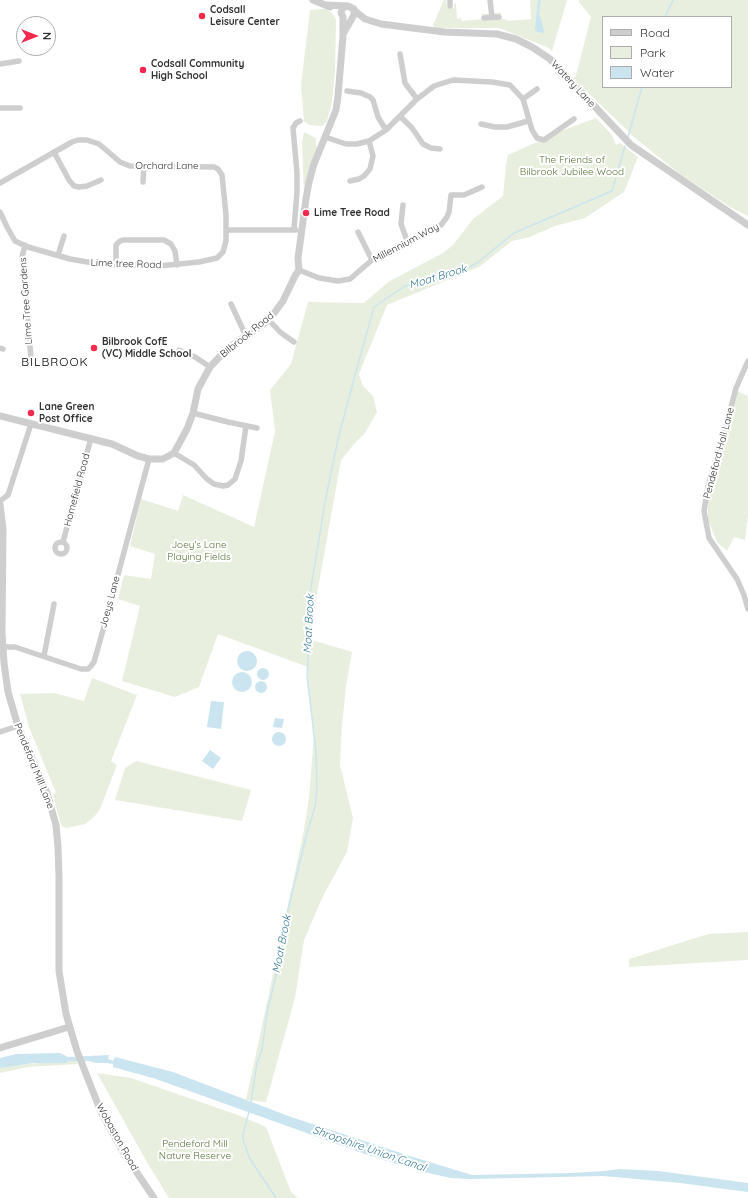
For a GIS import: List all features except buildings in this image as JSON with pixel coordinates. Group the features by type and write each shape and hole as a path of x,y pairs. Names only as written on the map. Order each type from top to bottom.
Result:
{"street":[{"path":"313,0 327,5 347,19 353,15 352,7 348,4 327,5"},
{"path":"490,0 492,18"},
{"path":"342,15 342,8 348,4"},
{"name":"Bilbrook Road","path":"174,453 185,434 193,413 198,389 210,367 227,349 269,320 283,301 299,270 298,258 309,182 314,164 336,110 342,36 342,15"},
{"name":"Bilbrook Road","path":"342,36 353,15"},
{"name":"Watery Lane","path":"353,15 381,24 407,28 444,32 497,34 516,39 532,47 550,60 631,145 748,225"},
{"path":"484,18 499,17"},
{"path":"400,54 405,83 417,99"},
{"path":"0,64 19,61"},
{"path":"325,137 346,144 357,144 369,141 386,130 417,99 434,86 449,81 458,80 505,84 513,88 523,99 528,122 537,138 544,140 574,119"},
{"path":"523,99 537,89"},
{"path":"347,92 360,92 370,97 373,100 378,118 386,130"},
{"path":"0,108 20,108"},
{"path":"400,116 412,128 423,144 431,148 440,149"},
{"path":"294,230 297,173 293,128 296,123 300,121"},
{"path":"481,124 495,127 528,122"},
{"name":"Orchard Lane","path":"0,183 74,141 87,140 99,144 125,164 144,167 210,166 218,169 222,175 227,230"},
{"path":"350,181 364,176 370,168 373,156 369,141"},
{"path":"54,152 69,180 74,186 87,186 101,180"},
{"path":"143,182 144,167"},
{"name":"Millennium Way","path":"299,270 319,278 345,281 350,280 372,260 436,228 444,221 449,212 451,194 464,195 482,187"},
{"path":"403,206 401,224 408,243"},
{"name":"Lime tree Road","path":"0,212 15,240 25,246 86,263 116,265 177,265 217,258 223,252 225,247 227,230"},
{"path":"227,230 303,230"},
{"path":"358,232 372,260"},
{"path":"58,255 64,236"},
{"path":"116,265 116,245 123,240 164,240 171,244 177,265"},
{"name":"Lime Tree Gardens","path":"25,246 22,257 31,358"},
{"path":"231,304 246,336"},
{"path":"269,320 280,332 294,342"},
{"path":"179,350 195,357 210,367"},
{"name":"Pendeford Hall Lane","path":"748,361 736,388 708,486 704,511 709,538 737,578 748,609"},
{"path":"193,413 257,428"},
{"path":"0,416 117,445 138,456 148,459 163,459 174,453 194,465 214,484 223,486 228,485 235,479 243,453 246,426"},
{"path":"0,501 6,497 10,491 31,424"},
{"name":"Homefield Road","path":"63,542 91,438"},
{"name":"Joeys Lane","path":"3,647 15,648 44,656 81,669 88,669 94,662 148,459"},
{"name":"Pendeford Mill Lane","path":"0,505 3,529 1,551 3,647 6,682 18,726 47,793 56,825 59,877 59,971 63,1003 69,1027"},
{"path":"44,656 54,604"},
{"path":"0,732 18,726"},
{"path":"0,1048 69,1027"},
{"name":"Wobaston Road","path":"69,1027 83,1067 107,1124 125,1155 154,1198"}],"green space":[{"path":"444,0 446,0 447,8 454,8 454,4 456,3 457,19 461,18 462,21 482,19 481,14 501,13 501,18 509,21 531,19 530,0 567,0 552,51 547,47 499,28 435,28 433,25"},
{"path":"579,0 748,0 748,216 730,207 680,174 635,138 574,79 591,17"},
{"path":"326,9 332,13 336,19 335,73 332,102 327,121 323,126 309,125 304,121 301,85 310,10"},
{"path":"596,118 612,135 616,145 620,143 638,157 624,192 585,218 555,226 530,237 512,241 479,267 387,305 359,374 363,386 373,396 377,412 365,433 341,460 309,639 352,652 346,686 340,765 353,818 347,852 323,896 304,940 295,998 266,1102 246,1100 303,835 309,798 314,735 307,676 308,667 218,634 199,687 175,697 122,681 140,606 118,599 124,575 151,579 155,554 130,546 141,499 178,511 183,495 254,527 275,431 270,390 291,364 308,302 364,303 388,282 443,253 453,245 473,219 503,196 508,155 561,131"},
{"path":"304,132 316,138 316,146 318,147 304,193 302,142"},
{"path":"737,391 748,396 748,516 745,540 734,537 727,551 717,542 708,520 708,499 734,410"},
{"path":"92,678 137,695 111,761 117,765 100,809 94,817 85,824 66,828 62,826 60,822 53,795 56,793 29,727 20,694 54,693 84,701"},
{"path":"136,761 251,790 242,821 115,800 125,768"},
{"path":"748,932 748,960 629,967 629,959 708,934"},
{"path":"76,1061 78,1064 28,1067 0,1073 0,1068 14,1065 48,1062 65,1063"},
{"name":"Pendeford Mill Nature Reserve","path":"97,1073 131,1078 238,1115 266,1127 291,1192 298,1198 169,1198 148,1164"}],"water":[{"path":"538,0 541,0 539,13 544,32 542,33 537,32 535,29"},
{"path":"247,651 254,654 257,661 254,668 247,671 240,668 237,661 240,654"},
{"path":"263,668 267,670 269,674 267,678 263,680 259,678 257,674 259,670"},
{"path":"242,672 249,675 252,682 249,689 242,692 235,689 232,682 235,675"},
{"path":"261,681 265,683 267,687 265,691 261,693 257,691 255,687 257,683"},
{"path":"211,701 224,702 221,729 207,727"},
{"path":"275,718 284,719 282,728 273,727"},
{"path":"279,732 284,734 286,739 284,744 279,746 274,744 272,739 274,734"},
{"path":"210,750 221,758 213,769 202,761"},
{"name":"Shropshire Union Canal","path":"60,1053 68,1057 109,1055 108,1059 113,1061 115,1057 173,1072 291,1117 472,1175 571,1173 619,1169 658,1171 748,1183 748,1192 680,1183 603,1176 470,1179 451,1178 419,1171 365,1154 156,1079 113,1067 113,1064 89,1061 70,1061 65,1063 33,1063 0,1068 0,1058 16,1054"}],"waterway":[{"name":"Moat Brook","path":"665,16 673,0"},
{"name":"Moat Brook","path":"628,137 642,88"},
{"name":"Moat Brook","path":"251,1102 257,1063 262,1050 267,1013 282,950 287,914 315,807 317,789 316,752 307,676 309,600 325,502 338,439 374,307 405,286 462,271 477,263 514,233 612,191 625,146"},
{"name":"Moat Brook","path":"249,1112 243,1134 243,1140 250,1159 276,1198"}],"place":[{"name":"Codsall Leisure Center","path":"202,16"},
{"name":"Codsall Community High School","path":"143,70"},
{"name":"Lime Tree Road","path":"306,213"},
{"name":"Bilbrook CofE (VC) Middle School","path":"94,348"},
{"name":"Lane Green Post Office","path":"31,413"}],"district":[{"name":"BILBROOK","path":"55,362"}],"park label":[{"name":"The Friends of Bilbrook Jubilee Wood","path":"572,166"},
{"name":"Joey's Lane Playing Fields","path":"199,550"}]}
